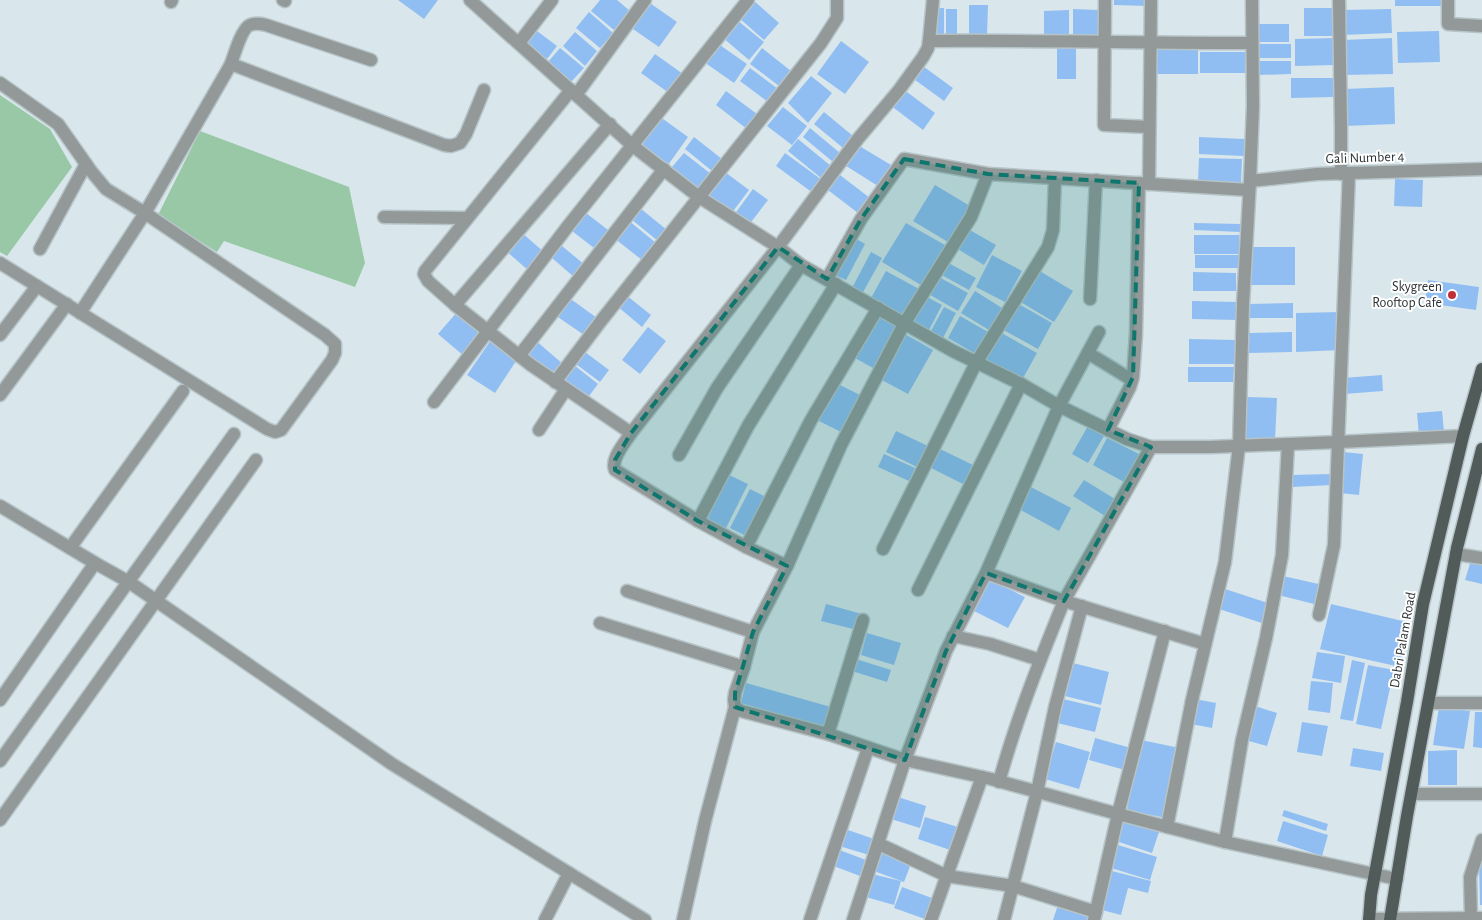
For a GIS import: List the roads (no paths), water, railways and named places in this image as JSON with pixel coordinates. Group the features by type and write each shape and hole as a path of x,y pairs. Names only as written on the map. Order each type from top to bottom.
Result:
{"main road":[{"name":"Dabri Palam Road","path":"1369,920 1375,874 1423,604 1463,436 1482,368"},
{"path":"1390,920 1411,794 1456,554 1482,449"}],"street":[{"path":"470,0 633,146 699,197 778,247 801,264 904,324 976,363 1021,384 1059,406 1139,444 1151,447 1240,446 1463,436"},
{"path":"519,43 552,0"},
{"path":"631,433 519,356 455,305 428,281 424,274 467,218 573,93 645,0"},
{"path":"434,402 568,226 748,0"},
{"path":"539,430 561,386 601,321 821,43 837,18 837,0"},
{"path":"787,566 746,547 698,521 615,470 613,466 631,433 778,247 857,140 899,90 923,57 928,48 933,0"},
{"path":"1104,0 1104,125 1149,127"},
{"path":"1108,430 1132,380 1149,127 1151,0"},
{"path":"1168,827 1192,700 1225,562 1240,446 1243,304 1250,185 1252,0"},
{"path":"1320,615 1334,544 1339,442 1345,173 1341,117 1339,0"},
{"path":"1448,0 1448,24 1482,26"},
{"path":"80,312 144,213 230,64 245,29 250,25 266,25 371,60"},
{"path":"929,41 1028,40 1252,43"},
{"path":"230,64 451,146 460,143 466,134 484,90"},
{"path":"0,83 58,124 106,189 325,334 335,344 335,353 332,360 281,430 275,432 267,430 67,304 37,286 2,269"},
{"path":"455,305 610,124"},
{"name":"Gali Number 4","path":"831,282 860,220 904,158 988,174 1144,183 1250,185 1317,174 1482,169"},
{"path":"40,249 86,164"},
{"path":"519,356 664,169"},
{"path":"683,920 705,821 735,707 735,693 753,632 787,566 841,445 904,324 971,217 988,174"},
{"path":"882,549 976,363 1048,247 1052,230 1055,178"},
{"path":"1090,299 1096,180"},
{"path":"384,217 467,218"},
{"path":"680,455 717,388 801,264"},
{"path":"698,521 748,426 831,282"},
{"path":"0,335 37,286"},
{"path":"0,396 67,304"},
{"path":"746,547 811,420 878,308"},
{"path":"853,920 905,760 946,650 986,573 1059,406 1099,332"},
{"path":"1088,353 1132,380"},
{"path":"918,590 1021,384"},
{"path":"70,548 183,391"},
{"path":"0,761 234,434"},
{"path":"1225,842 1242,740 1266,638 1282,555 1288,444"},
{"path":"999,782 1031,681 1064,601 1151,447"},
{"path":"0,820 256,460"},
{"path":"0,506 95,564 129,582 392,764 645,920"},
{"path":"1456,554 1482,558"},
{"path":"0,700 95,564"},
{"path":"986,573 1064,601 1205,644"},
{"path":"627,591 753,632"},
{"path":"1004,920 1037,792 1055,707 1082,606"},
{"path":"828,734 863,620"},
{"path":"600,623 744,667"},
{"path":"879,844 947,876 1013,886 1097,917 1118,814 1165,631"},
{"path":"953,636 990,644 1040,660"},
{"path":"1428,704 1482,703"},
{"path":"735,707 742,711 828,734 905,760 999,782 1225,842 1397,879"},
{"path":"810,920 868,748"},
{"path":"931,920 982,778"},
{"path":"1411,794 1482,794"},
{"path":"1369,920 1476,918 1470,877 1482,840"},
{"path":"545,920 569,873"}],"place":[{"name":"Skygreen Rooftop Cafe","path":"1452,295"}]}
